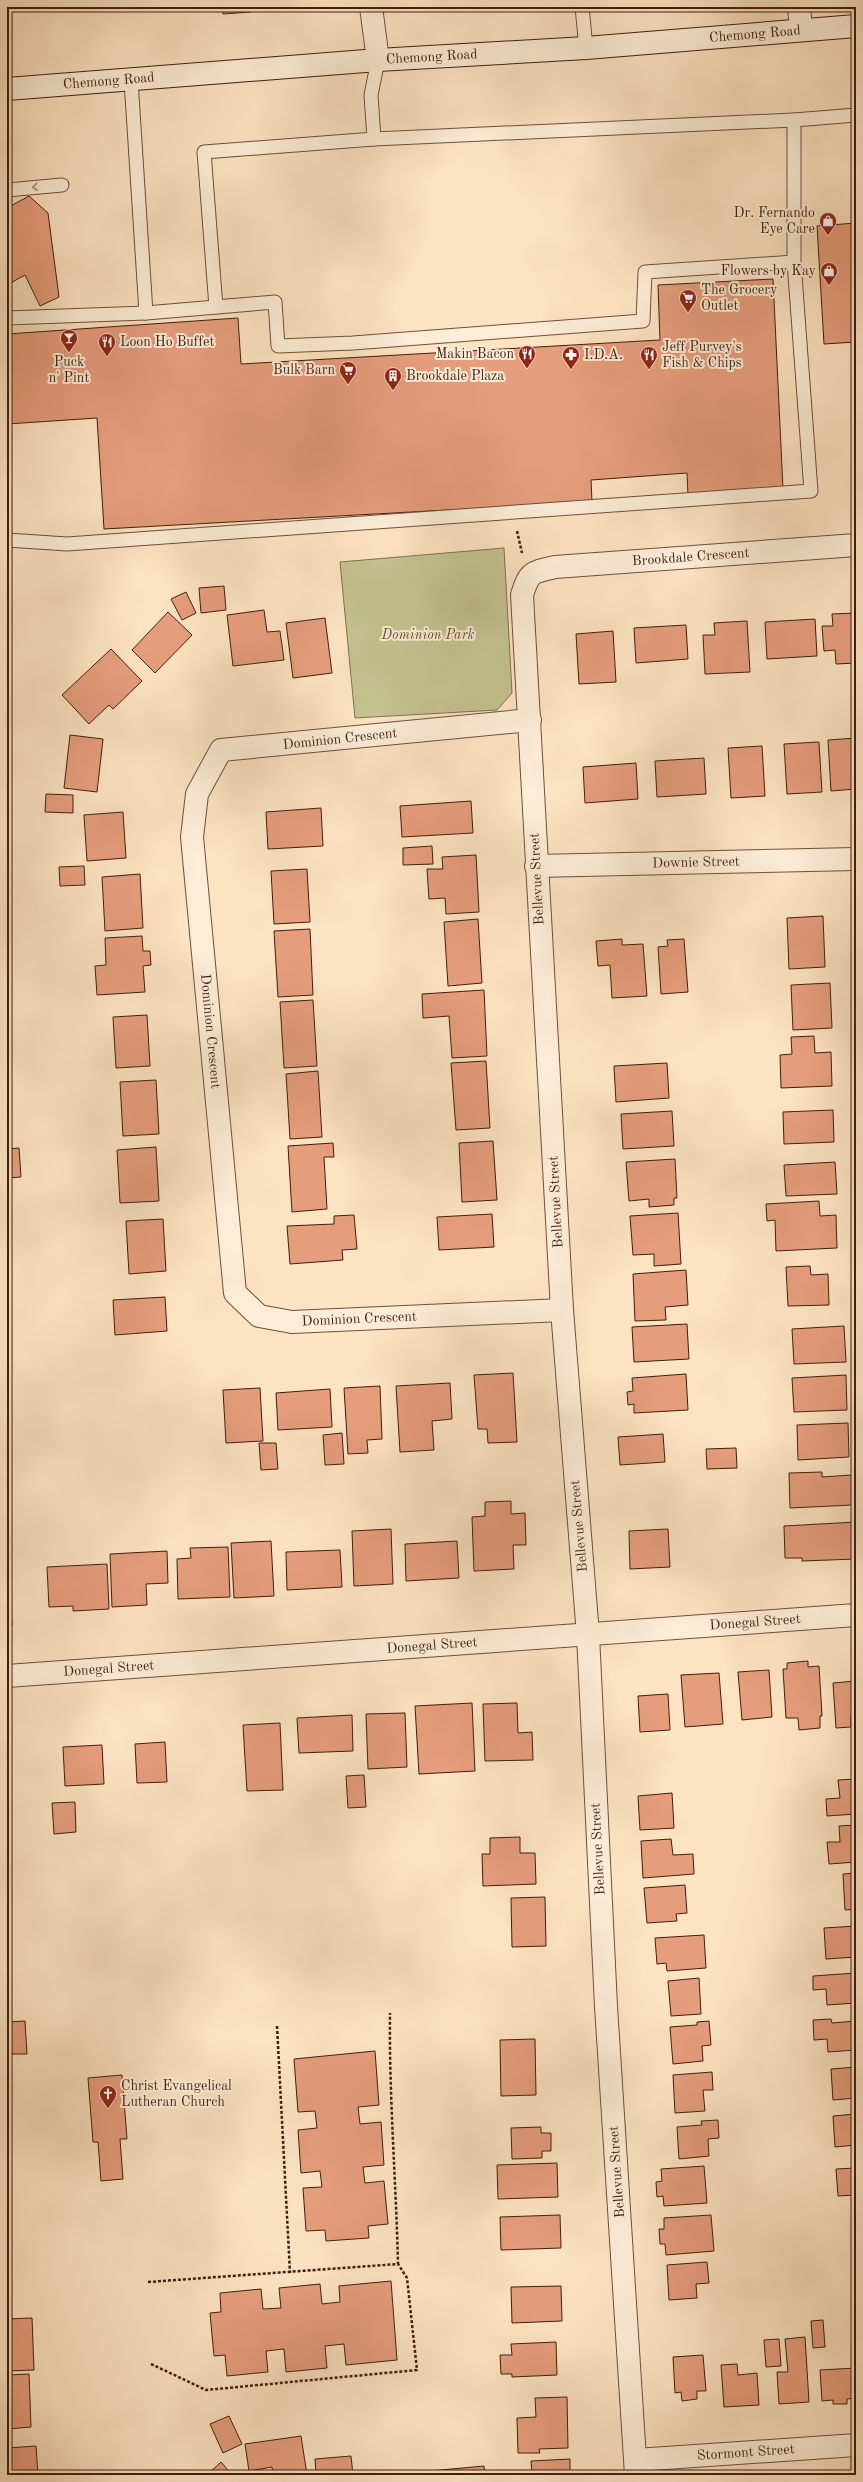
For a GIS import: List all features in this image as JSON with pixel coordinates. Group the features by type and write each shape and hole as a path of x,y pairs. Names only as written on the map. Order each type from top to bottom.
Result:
{"street":[{"path":"371,7 378,60"},
{"path":"799,7 801,30"},
{"name":"Chemong Road","path":"7,89 378,60 586,48 856,26"},
{"name":"Brookdale Crescent","path":"528,577 536,571 555,567 856,545"},
{"name":"Bellevue Street","path":"528,577 522,595 530,720 536,866 562,1310 588,1635 606,2006 636,2467"},
{"name":"Dominion Crescent","path":"530,720 221,750 197,794 192,837 235,1293 259,1316 292,1322 562,1310"},
{"name":"Downie Street","path":"536,866 856,859"},
{"name":"Donegal Street","path":"7,1676 856,1615"},
{"name":"Stormont Street","path":"636,2467 856,2444"}],"lane":[{"path":"582,7 586,48"},
{"path":"374,139 371,95 378,60"},
{"path":"131,80 146,313"},
{"path":"216,307 204,152 374,139 794,120 856,115"},
{"path":"7,540 68,544 812,492 794,262 794,120"},
{"path":"7,190 62,184"},
{"path":"7,318 146,313 275,302 278,346 353,343 510,332 643,321 644,272 794,262"}],"path":[{"path":"516,528 528,577"},
{"path":"151,2364 206,2390 417,2370 407,2278 398,2264 396,2190 389,2083 390,2013"},
{"path":"277,2026 290,2273"},
{"path":"148,2282 290,2273 398,2264"}],"green space":[{"name":"Dominion Park","path":"504,548 512,693 497,710 355,718 340,562"}],"building":[{"path":"222,7 250,7 250,12 223,14"},
{"path":"29,196 48,213 59,297 40,306 25,275 7,285 7,208"},
{"path":"856,223 856,342 824,344 817,226"},
{"name":"Brookdale Plaza","path":"773,279 783,489 688,496 687,473 591,480 592,502 104,529 97,418 7,424 7,334 238,318 241,364 660,340 658,285"},
{"path":"224,586 226,610 201,613 199,588"},
{"path":"186,592 196,613 182,620 171,599"},
{"path":"264,610 267,632 280,631 284,660 233,666 227,615"},
{"path":"168,612 192,635 155,673 132,650"},
{"path":"856,613 856,663 836,664 835,650 824,651 822,626 833,626 832,614"},
{"path":"325,618 332,673 293,678 286,623"},
{"path":"815,619 817,656 767,659 765,622"},
{"path":"747,621 750,672 705,674 703,635 715,635 714,623"},
{"path":"686,625 688,659 636,663 634,628"},
{"path":"613,631 616,682 579,684 576,634"},
{"path":"111,649 142,681 113,709 109,705 89,724 62,695"},
{"path":"70,735 103,739 97,792 64,788"},
{"path":"856,738 856,789 831,791 828,740"},
{"path":"819,742 822,792 787,794 784,744"},
{"path":"762,746 765,796 731,798 728,748"},
{"path":"704,758 706,794 657,797 655,761"},
{"path":"636,763 638,799 585,803 583,767"},
{"path":"46,794 73,795 73,813 45,812"},
{"path":"471,801 473,833 402,837 400,806"},
{"path":"321,808 323,846 268,849 266,812"},
{"path":"123,812 126,858 87,861 84,815"},
{"path":"432,846 433,864 403,865 403,848"},
{"path":"476,855 479,912 446,914 445,898 429,899 427,869 443,869 442,857"},
{"path":"84,866 85,885 60,886 59,867"},
{"path":"307,869 310,922 274,924 271,871"},
{"path":"140,874 143,928 105,931 102,877"},
{"path":"823,916 825,967 789,969 787,918"},
{"path":"478,919 482,983 448,986 444,922"},
{"path":"310,929 313,995 278,997 274,931"},
{"path":"142,936 143,951 150,951 151,965 143,966 145,992 97,995 95,966 106,965 105,938"},
{"path":"622,939 622,945 643,944 647,996 612,998 610,965 598,966 596,941"},
{"path":"684,939 688,992 661,994 658,947 668,946 667,940"},
{"path":"830,983 832,1028 793,1030 791,985"},
{"path":"484,990 487,1056 452,1058 449,1016 423,1018 422,994"},
{"path":"313,1000 317,1066 284,1068 280,1002"},
{"path":"147,1015 150,1066 116,1068 113,1017"},
{"path":"814,1036 815,1053 831,1052 832,1086 781,1088 780,1055 792,1054 791,1037"},
{"path":"486,1061 490,1128 456,1130 451,1063"},
{"path":"667,1063 669,1098 616,1102 614,1066"},
{"path":"318,1071 322,1137 290,1139 286,1074"},
{"path":"156,1080 159,1134 123,1136 120,1082"},
{"path":"833,1110 834,1142 784,1144 783,1112"},
{"path":"672,1111 674,1146 623,1149 621,1114"},
{"path":"493,1141 497,1200 462,1202 459,1143"},
{"path":"333,1143 334,1157 324,1157 327,1209 292,1212 288,1146"},
{"path":"156,1147 159,1201 120,1203 117,1150"},
{"path":"19,1148 21,1177 7,1178 7,1149"},
{"path":"675,1159 677,1198 674,1198 674,1205 649,1207 649,1199 629,1201 626,1162"},
{"path":"835,1162 837,1194 786,1196 784,1165"},
{"path":"819,1201 820,1216 836,1215 837,1248 776,1251 775,1220 767,1221 766,1204"},
{"path":"678,1213 681,1264 654,1266 654,1254 633,1255 630,1216"},
{"path":"492,1214 494,1247 439,1250 437,1217"},
{"path":"354,1215 357,1249 342,1250 343,1260 290,1264 287,1226 334,1224 334,1216"},
{"path":"163,1219 166,1271 129,1274 126,1221"},
{"path":"810,1266 811,1275 828,1274 829,1305 788,1306 786,1267"},
{"path":"686,1270 688,1305 665,1307 666,1320 635,1321 633,1274"},
{"path":"165,1297 167,1331 115,1335 113,1300"},
{"path":"687,1324 689,1359 634,1362 632,1327"},
{"path":"844,1326 846,1362 794,1364 792,1329"},
{"path":"513,1373 517,1442 488,1443 487,1429 478,1429 474,1375"},
{"path":"686,1374 688,1410 634,1413 634,1404 628,1405 627,1392 633,1391 632,1378"},
{"path":"846,1375 847,1410 794,1412 792,1378"},
{"path":"450,1383 452,1419 432,1421 434,1450 400,1452 396,1386"},
{"path":"380,1386 382,1439 367,1440 368,1453 348,1454 344,1388"},
{"path":"260,1388 263,1441 226,1443 223,1390"},
{"path":"330,1389 332,1427 278,1430 276,1393"},
{"path":"848,1423 849,1457 798,1460 797,1425"},
{"path":"342,1433 344,1464 325,1465 323,1435"},
{"path":"663,1434 665,1462 620,1465 618,1437"},
{"path":"259,1443 276,1443 278,1469 261,1470"},
{"path":"736,1448 737,1468 707,1469 706,1449"},
{"path":"822,1472 822,1477 852,1475 853,1505 790,1508 789,1473"},
{"path":"511,1501 511,1514 525,1513 526,1545 513,1545 514,1569 474,1571 472,1517 485,1516 485,1502"},
{"path":"856,1522 856,1559 802,1561 802,1558 785,1558 784,1526"},
{"path":"391,1529 393,1584 354,1586 352,1531"},
{"path":"668,1529 670,1567 630,1569 629,1531"},
{"path":"271,1541 274,1596 234,1598 231,1543"},
{"path":"457,1541 459,1578 406,1581 405,1544"},
{"path":"228,1547 230,1597 178,1599 177,1559 191,1558 190,1548"},
{"path":"340,1550 342,1587 287,1590 286,1552"},
{"path":"167,1551 168,1583 146,1584 147,1605 112,1607 110,1554"},
{"path":"107,1564 109,1609 73,1611 73,1606 49,1607 47,1567"},
{"path":"7,1577 10,1577 12,1626 7,1626"},
{"path":"808,1661 808,1667 819,1666 822,1716 820,1716 820,1728 799,1730 798,1718 786,1718 783,1669 787,1669 787,1663"},
{"path":"769,1670 772,1717 742,1720 738,1672"},
{"path":"719,1673 723,1724 685,1727 681,1675"},
{"path":"856,1681 856,1717 851,1717 851,1727 836,1728 833,1683"},
{"path":"668,1694 670,1730 640,1732 638,1696"},
{"path":"472,1703 475,1771 419,1774 415,1706"},
{"path":"517,1703 518,1733 532,1732 533,1760 485,1761 483,1704"},
{"path":"405,1713 407,1767 368,1769 366,1714"},
{"path":"352,1715 353,1751 299,1753 297,1718"},
{"path":"280,1723 283,1790 247,1791 243,1725"},
{"path":"7,1741 10,1800 7,1800"},
{"path":"165,1742 167,1782 137,1783 135,1744"},
{"path":"102,1745 104,1784 65,1786 63,1747"},
{"path":"364,1775 366,1807 348,1808 346,1776"},
{"path":"856,1779 856,1814 827,1816 826,1799 840,1798 838,1780"},
{"path":"672,1793 674,1828 640,1830 638,1796"},
{"path":"75,1802 76,1832 54,1834 52,1803"},
{"path":"856,1825 856,1862 829,1864 827,1842 840,1842 839,1826"},
{"path":"520,1837 520,1853 535,1853 536,1884 483,1886 482,1854 490,1854 490,1838"},
{"path":"671,1839 673,1855 693,1854 694,1874 643,1878 641,1841"},
{"path":"856,1873 856,1909 845,1910 843,1874"},
{"path":"685,1885 687,1913 676,1914 677,1921 647,1923 644,1888"},
{"path":"545,1897 546,1946 512,1947 511,1898"},
{"path":"856,1926 856,1957 826,1959 824,1928"},
{"path":"704,1935 706,1968 667,1971 666,1963 657,1964 655,1938"},
{"path":"7,1942 9,1998 7,1998"},
{"path":"856,1973 856,2003 827,2005 826,1989 813,1990 813,1976"},
{"path":"699,1978 701,2014 671,2016 668,1981"},
{"path":"831,2019 832,2023 856,2021 856,2050 828,2052 827,2039 814,2040 813,2020"},
{"path":"25,2021 27,2054 7,2054 7,2022"},
{"path":"709,2021 711,2045 702,2046 703,2061 673,2064 670,2027 697,2025 697,2022"},
{"path":"535,2039 536,2095 501,2096 500,2040"},
{"path":"375,2051 379,2105 358,2107 360,2124 381,2122 384,2165 363,2167 365,2183 384,2181 388,2224 368,2226 369,2238 326,2241 325,2230 306,2231 303,2188 322,2187 320,2171 301,2173 298,2130 317,2128 315,2111 298,2112 294,2059"},
{"path":"856,2067 856,2098 833,2100 831,2069"},
{"path":"712,2072 713,2090 703,2090 705,2111 675,2113 673,2075"},
{"name":"Christ Evangelical Lutheran Church","path":"122,2075 127,2139 120,2139 123,2179 101,2181 98,2142 93,2142 88,2078"},
{"path":"856,2114 856,2145 835,2147 833,2116"},
{"path":"718,2120 719,2138 708,2139 709,2156 679,2159 677,2127 702,2125 701,2121"},
{"path":"541,2127 541,2133 551,2133 551,2151 542,2151 542,2158 512,2159 511,2128"},
{"path":"557,2163 558,2197 498,2199 497,2165"},
{"path":"704,2166 707,2203 664,2206 663,2196 657,2197 656,2182 662,2181 661,2169"},
{"path":"856,2168 856,2195 838,2196 836,2169"},
{"path":"560,2215 561,2248 501,2250 500,2217"},
{"path":"711,2215 714,2251 666,2255 665,2244 660,2244 659,2229 664,2229 664,2218"},
{"path":"707,2262 709,2283 696,2284 697,2298 669,2300 667,2265"},
{"path":"391,2281 397,2360 346,2365 344,2344 325,2346 327,2368 286,2372 284,2349 266,2351 268,2372 227,2376 225,2355 214,2356 210,2313 221,2312 220,2293 261,2289 263,2309 281,2308 279,2288 320,2284 322,2304 340,2302 339,2286"},
{"path":"561,2286 562,2321 512,2323 511,2287"},
{"path":"32,2318 34,2370 7,2371 7,2319"},
{"path":"823,2320 825,2347 813,2348 811,2321"},
{"path":"805,2337 809,2402 779,2404 777,2372 788,2372 785,2339"},
{"path":"779,2339 781,2366 766,2367 764,2340"},
{"path":"556,2342 557,2375 512,2377 512,2374 501,2374 500,2355 512,2355 511,2344"},
{"path":"703,2355 706,2391 697,2391 697,2399 682,2401 681,2392 675,2393 673,2357"},
{"path":"737,2364 738,2375 757,2373 759,2405 724,2407 721,2365"},
{"path":"856,2368 856,2398 847,2399 847,2404 833,2404 833,2400 822,2401 820,2370"},
{"path":"29,2374 31,2427 7,2429 7,2375"},
{"path":"567,2397 568,2448 539,2449 540,2453 518,2453 517,2418 536,2417 535,2398"},
{"path":"229,2416 242,2444 223,2453 210,2424"},
{"path":"301,2436 307,2475 273,2475 272,2467 249,2471 245,2444"},
{"path":"36,2446 38,2475 7,2475 7,2448"},
{"path":"351,2456 353,2475 316,2475 315,2459"},
{"path":"570,2459 570,2475 532,2475 531,2461"},
{"path":"221,2462 232,2475 207,2475"},
{"path":"484,2466 485,2475 430,2475 430,2471"},
{"path":"424,2471 424,2475 384,2475"}],"place":[{"name":"Dr. Fernando Eye Care","path":"828,236"},
{"name":"Flowers by Kay","path":"829,286"},
{"name":"The Grocery Outlet","path":"688,313"},
{"name":"Puck n' Pint","path":"69,353"},
{"name":"Loon Ho Buffet","path":"107,357"},
{"name":"Makin Bacon","path":"527,369"},
{"name":"I.D.A.","path":"571,370"},
{"name":"Jeff Purvey's Fish & Chips","path":"649,370"},
{"name":"Bulk Barn","path":"348,385"},
{"name":"Brookdale Plaza","path":"393,391"},
{"name":"Christ Evangelical Lutheran Church","path":"108,2109"}]}
